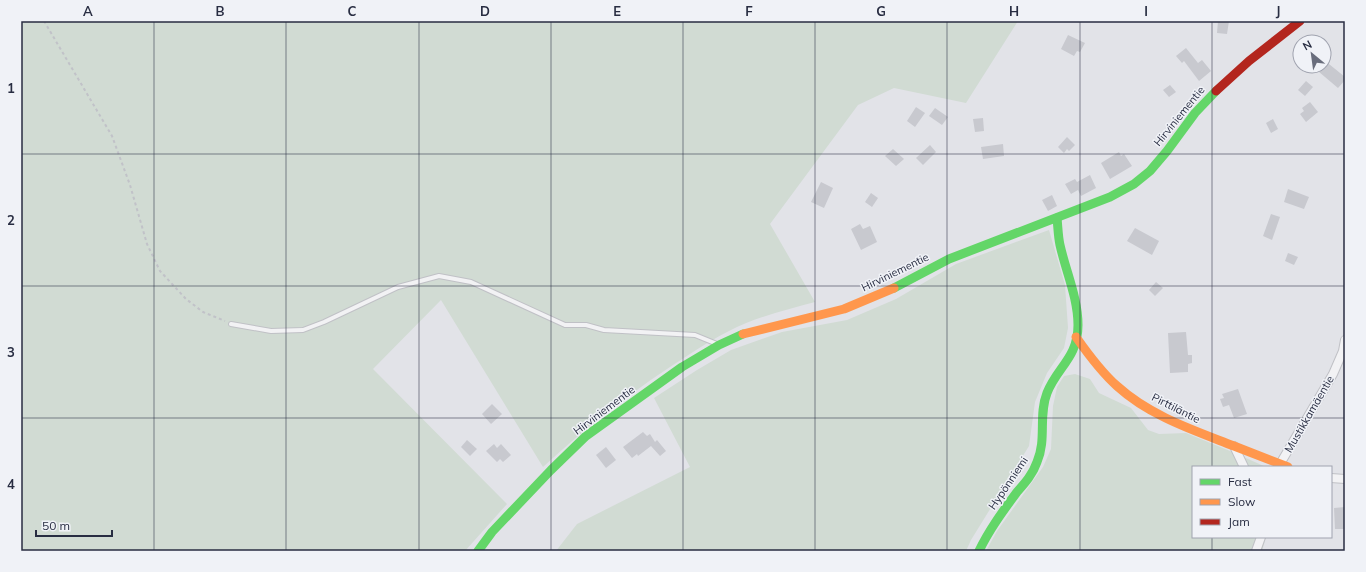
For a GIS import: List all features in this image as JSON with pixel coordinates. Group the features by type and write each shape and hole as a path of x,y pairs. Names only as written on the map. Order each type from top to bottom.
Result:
{"street":[{"name":"Hirviniementie","path":"478,551 492,532 551,470 586,436 682,367 719,345 748,332 844,309 858,304 885,293 949,259 1110,197 1135,184 1154,167 1199,108 1223,82 1300,21"},
{"name":"Hypönniemi","path":"979,551 984,538 1031,474 1040,457 1043,440 1044,400 1052,383 1074,349 1077,329 1074,291 1060,247 1057,218"},
{"name":"Pirttiläntie","path":"1076,337 1107,376 1133,399 1189,429 1284,466"},
{"name":"Mustikkamäentie","path":"1284,466 1333,374 1343,351 1345,340"},
{"path":"1234,446 1244,466"},
{"path":"1332,478 1345,479"},
{"path":"1256,551 1261,538"}],"lane":[{"path":"231,324 271,331 303,330 324,322 398,287 439,276 471,282 565,324 586,325 604,330 695,335 719,345"}],"path":[{"path":"44,21 112,136 130,185 147,244 160,271 186,299 204,312 231,324"}],"shaded area":[{"path":"21,21 1018,21 966,103 894,88 858,105 770,224 815,302 771,314 739,326 705,344 650,380 618,404 572,441 543,467 441,300 373,369 507,504 465,551 21,551"},
{"path":"1049,230 1065,285 1068,328 1064,348 1047,373 1035,402 1029,446 971,540 966,551 556,551 577,524 690,467 654,398 697,370 731,350 782,332 847,320 896,299 956,264"},
{"path":"1075,374 1090,379 1099,393 1131,408 1148,430 1159,434 1186,433 1264,466 1192,466 1192,538 1266,538 1262,551 986,551 997,531 1043,467 1051,449 1053,406 1057,387 1064,376"}],"building":[{"path":"1218,21 1229,21 1227,34 1217,33"},
{"path":"1068,35 1085,43 1080,52 1077,51 1074,56 1061,49"},
{"path":"1186,48 1198,63 1202,60 1211,71 1199,81 1184,61 1182,63 1176,56"},
{"path":"1332,66 1345,77 1345,80 1338,88 1321,74 1332,74"},
{"path":"1306,81 1313,87 1305,96 1298,90"},
{"path":"1170,85 1176,92 1169,97 1163,90"},
{"path":"1310,102 1318,112 1306,122 1300,114 1304,111 1302,108"},
{"path":"916,107 925,113 915,127 907,121"},
{"path":"935,108 948,117 942,125 929,116"},
{"path":"983,118 984,131 975,132 973,119"},
{"path":"1273,119 1278,129 1271,133 1266,123"},
{"path":"1067,137 1075,145 1069,151 1067,149 1064,153 1058,147"},
{"path":"1003,144 1004,156 983,159 981,147"},
{"path":"930,145 936,152 923,165 916,158"},
{"path":"893,149 904,159 896,166 885,156"},
{"path":"1119,152 1121,156 1124,154 1132,166 1110,179 1101,163"},
{"path":"1090,175 1096,188 1081,196 1078,190 1071,194 1065,184 1075,179 1077,182"},
{"path":"821,182 833,188 824,208 811,202"},
{"path":"1288,189 1309,197 1304,209 1284,202"},
{"path":"871,193 878,198 872,207 865,202"},
{"path":"1052,195 1057,206 1048,211 1042,200"},
{"path":"1271,214 1280,217 1272,240 1263,236"},
{"path":"860,224 863,229 870,226 877,242 861,250 851,229"},
{"path":"1135,228 1159,241 1152,255 1127,241"},
{"path":"1288,253 1298,257 1294,265 1285,261"},
{"path":"1156,282 1163,288 1155,296 1149,290"},
{"path":"1186,332 1188,355 1192,355 1192,363 1188,364 1188,372 1170,373 1168,333"},
{"path":"1238,389 1247,414 1234,418 1229,405 1223,407 1220,399 1224,398 1222,394"},
{"path":"492,404 502,414 491,424 482,414"},
{"path":"643,432 647,436 650,434 655,442 657,440 666,451 660,456 651,446 638,456 637,454 632,458 623,447"},
{"path":"467,440 477,449 470,456 461,447"},
{"path":"494,444 497,448 501,444 511,455 503,462 500,459 497,462 486,451"},
{"path":"606,447 616,460 606,468 596,455"},
{"path":"1345,507 1345,529 1335,529 1334,508"}],"traffic: fast":[{"path":"894,288 949,259 1110,197 1134,184 1150,171 1195,113 1216,91"},
{"path":"979,551 996,521 1028,478 1035,466 1042,445 1044,402 1051,384 1075,346 1078,325 1076,305 1062,255 1058,235 1057,218"},
{"path":"478,551 492,532 551,470 586,436 682,367 719,345 743,334"}],"traffic: slow":[{"path":"743,334 844,309 894,288"},
{"path":"1076,337 1095,363 1111,381 1143,406 1188,428 1285,466"}],"traffic: jam":[{"path":"1216,91 1249,61 1300,21"}]}
